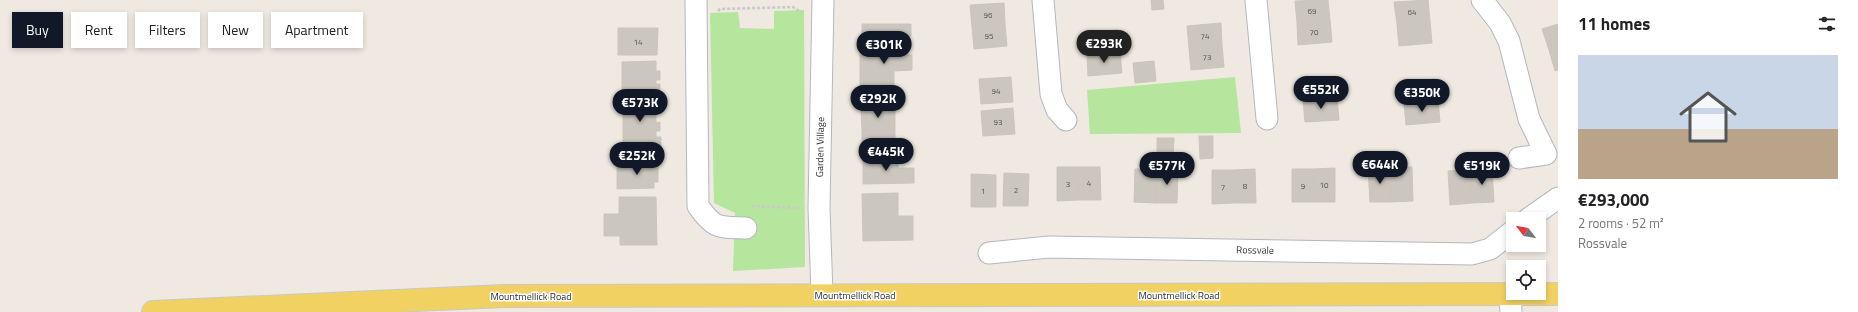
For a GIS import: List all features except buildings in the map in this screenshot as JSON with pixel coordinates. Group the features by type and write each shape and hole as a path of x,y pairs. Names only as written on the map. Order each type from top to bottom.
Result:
{"main road":[{"name":"Mountmellick Road","path":"153,312 504,296 822,294 1510,303 1558,294"}],"street":[{"path":"696,0 698,206 706,218 716,227 746,228"},
{"name":"Garden Village","path":"822,294 819,208 823,0"},
{"path":"1043,0 1051,94 1057,110 1066,120"},
{"path":"1256,0 1267,119"},
{"path":"1482,0 1500,23 1509,41 1529,119 1546,154 1519,158"},
{"path":"1538,212 1558,198"},
{"name":"Rossvale","path":"990,253 1049,247 1472,254 1490,249 1506,236"}],"path":[{"path":"715,14 720,9 793,7 808,17"},
{"path":"749,206 819,208"}],"green space":[{"path":"804,10 805,267 733,271 735,213 714,203 710,13 738,12 740,28 774,29 774,11"},
{"path":"1235,77 1241,133 1090,134 1087,90"}]}
